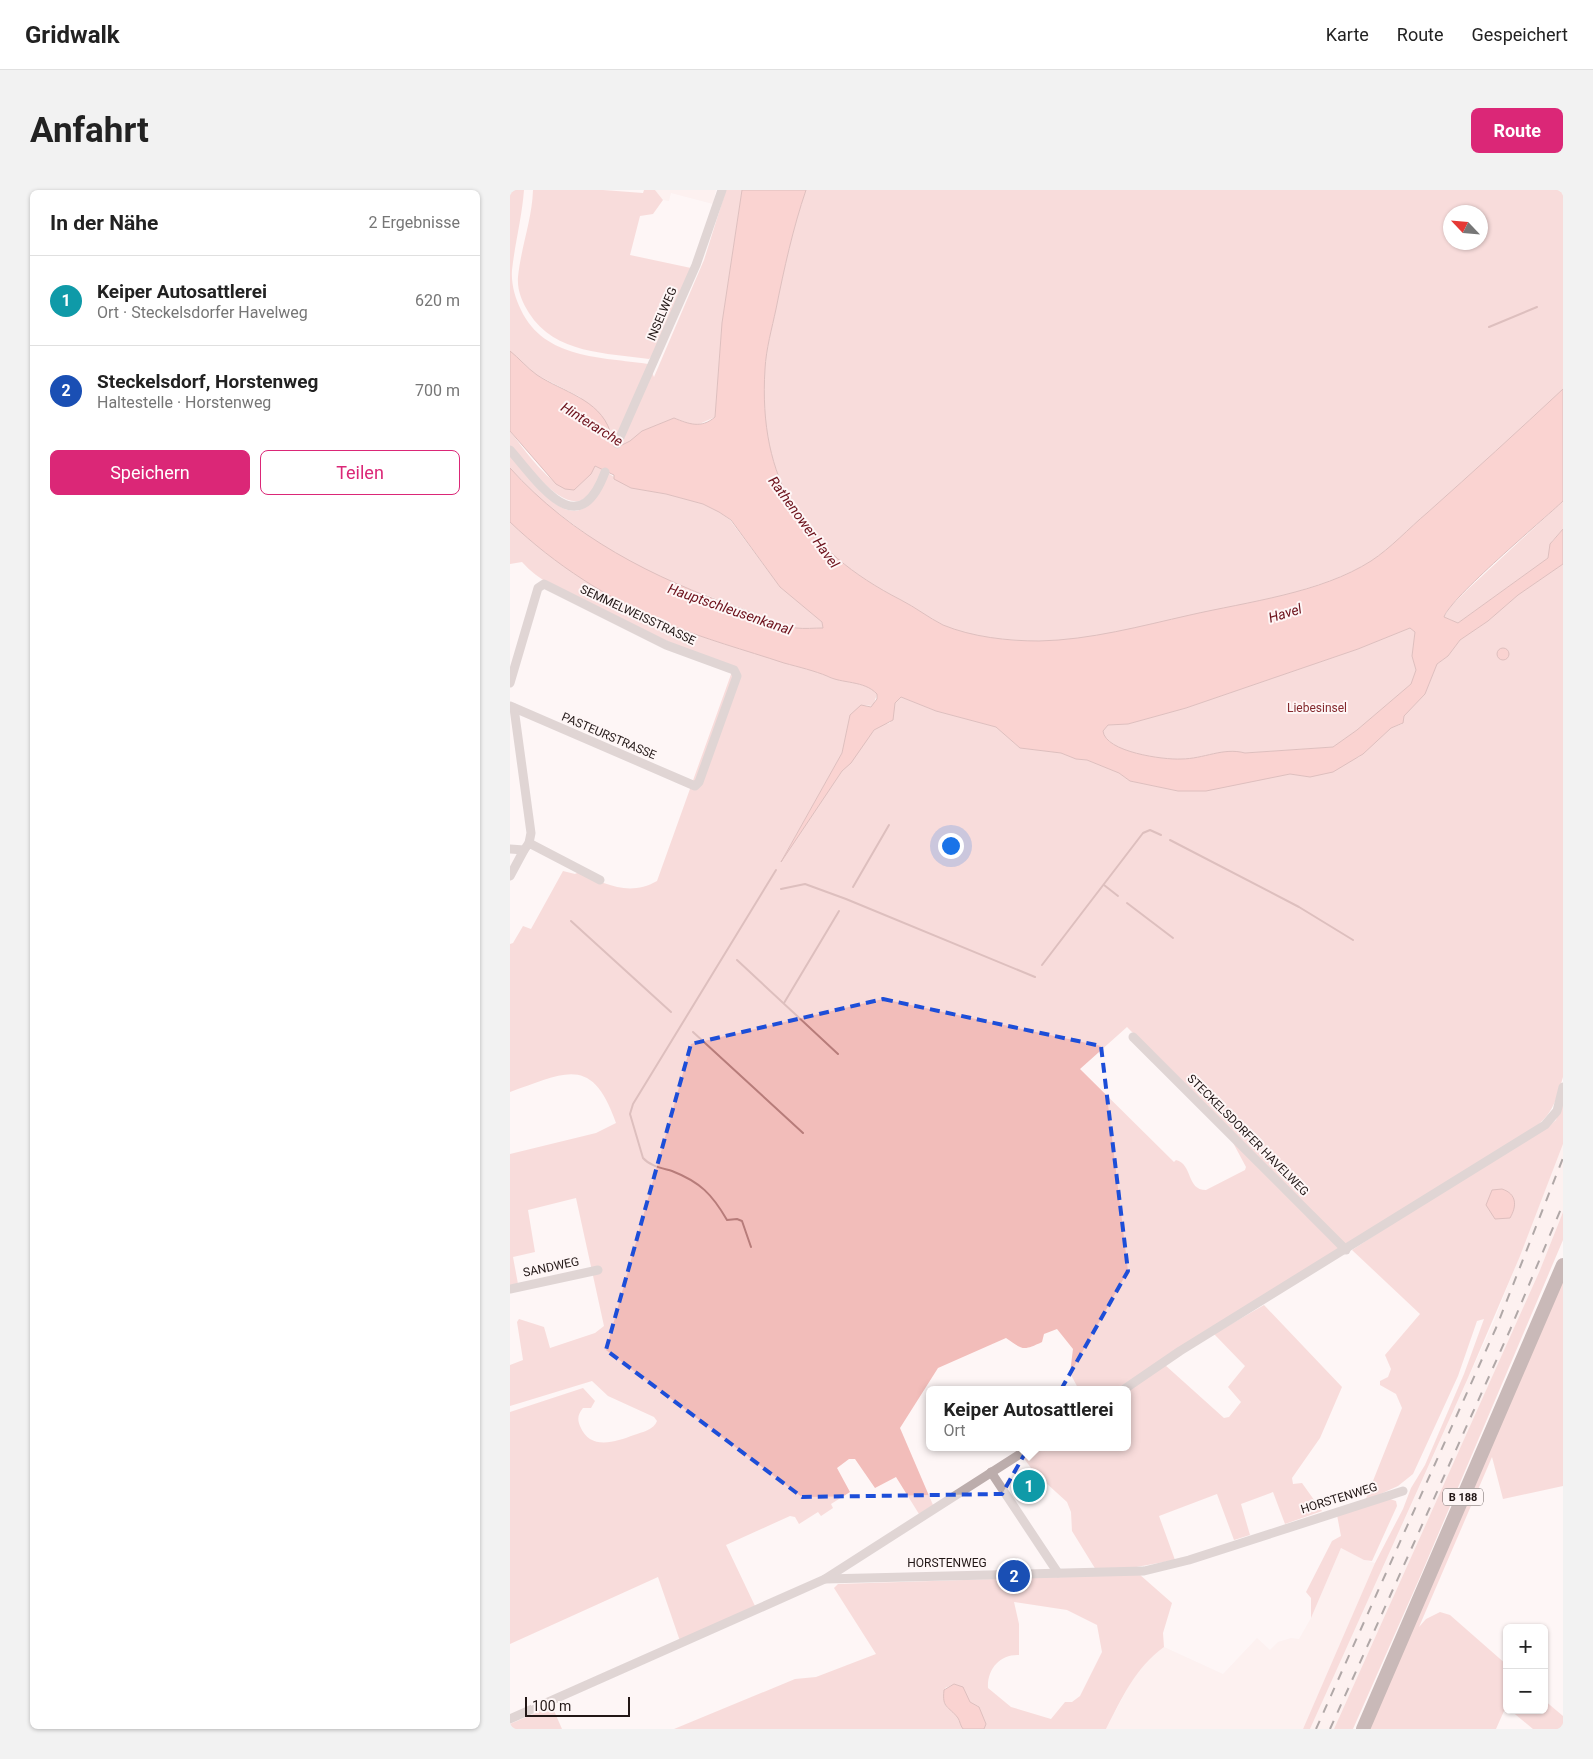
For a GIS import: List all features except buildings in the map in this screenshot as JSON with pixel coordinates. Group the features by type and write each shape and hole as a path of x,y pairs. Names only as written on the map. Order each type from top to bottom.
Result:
{"main road":[{"name":"B 188","path":"1363,1729 1563,1265"}],"street":[{"name":"INSELWEG","path":"617,444 696,265 722,190"},
{"path":"510,450 557,500 573,508 582,506 597,492 605,472"},
{"name":"SEMMELWEISSTRASSE","path":"510,683 538,588 544,584 666,645 734,670 737,676 699,782 694,786"},
{"path":"510,876 532,833 512,707"},
{"name":"PASTEURSTRASSE","path":"512,707 694,786"},
{"path":"510,849 526,846 600,880"},
{"name":"STECKELSDORFER HAVELWEG","path":"1133,1037 1346,1250"},
{"path":"1129,1386 1180,1350 1346,1250 1545,1125 1557,1111 1563,1087"},
{"name":"SANDWEG","path":"510,1289 598,1270"},
{"path":"825,1579 1025,1451"},
{"path":"991,1472 1058,1573"},
{"name":"HORSTENWEG","path":"510,1719 825,1579 1144,1571 1189,1560 1403,1491"}],"highlighted area":[{"path":"883,999 1101,1046 1128,1271 1002,1494 802,1497 606,1350 691,1044"}],"shaded area":[{"path":"655,190 716,190 713,204 671,193 669,201 663,200"},
{"path":"1563,1144 1563,1212 1540,1270 1334,1729 1310,1729 1494,1321"},
{"path":"1341,1548 1364,1560 1375,1563 1303,1729 1106,1729 1135,1674 1151,1656 1164,1647 1223,1674 1257,1638 1270,1650 1278,1642 1291,1638 1299,1639 1311,1618"}],"green space":[{"path":"510,190 524,190 512,275 517,301 531,326 544,338 559,347 576,353 648,364 654,377 704,260 726,190 742,190 722,323 715,417 695,426 674,418 642,431 630,441 620,446 607,439 580,397 535,374 510,351"},
{"path":"533,190 603,190 643,193 644,190 655,190 663,200 653,214 640,216 630,255 691,268 655,353 649,359 599,353 567,344 553,337 540,327 529,313 520,296 518,277 531,212"},
{"path":"806,190 1563,190 1563,389 1386,550 1351,572 1280,596 1089,637 1070,640 1033,641 999,639 976,635 943,625 867,580 837,558 813,534 794,507 779,478 770,445 765,409 765,369 769,339 793,234"},
{"path":"510,431 538,466 565,488 574,490 591,474 594,466 603,470 595,486 584,499 575,501 565,499 554,492 533,473 510,446"},
{"path":"510,456 548,498 561,507 573,511 585,508 596,496 608,473 631,488 666,494 703,504 719,512 730,520 780,587 822,622 823,628 795,628 668,581 624,559 543,502 510,468"},
{"path":"1563,501 1563,529 1552,541 1548,558 1458,623 1444,617 1451,606 1467,590"},
{"path":"510,522 564,567 603,592 644,614 710,639 833,678 866,686 877,694 873,706 861,705 849,720 842,753 782,860 863,743 875,730 882,725 890,723 895,703 901,697 936,711 996,727 1020,748 1062,753 1076,759 1087,760 1119,773 1130,781 1178,791 1290,774 1310,777 1359,757 1391,728 1402,724 1404,716 1425,694 1437,664 1448,656 1460,640 1488,621 1518,595 1563,564 1563,1077 1551,1109 1538,1125 1337,1252 1205,1331 1121,1386 1077,1386 1070,1373 1073,1349 1057,1329 1044,1334 1042,1342 1031,1347 1020,1347 1006,1338 938,1368 900,1428 933,1505 919,1514 896,1477 875,1488 855,1459 849,1459 837,1468 850,1492 831,1504 833,1508 821,1516 818,1512 799,1524 795,1517 790,1516 726,1545 755,1606 680,1641 658,1577 510,1644 510,1412 583,1388 595,1401 591,1408 583,1408 578,1421 584,1434 596,1442 619,1440 653,1427 657,1421 654,1417 608,1396 592,1381 510,1406 510,1365 523,1360 517,1322 519,1319 544,1327 550,1348 595,1333 604,1326 576,1198 528,1210 535,1252 513,1257 518,1284 510,1285 510,1154 596,1133 616,1123 607,1101 597,1086 586,1078 575,1075 561,1075 510,1092 510,944 513,943 523,926 531,929 563,871 575,874 579,872 617,887 637,888 657,881 734,666 675,644 601,611 550,584 522,562 510,564","holes":["1127,1027 1223,1124 1246,1167 1245,1170 1206,1190 1200,1189 1192,1182 1185,1166 1176,1160 1174,1162 1080,1069"]},
{"name":"Liebesinsel","path":"1410,628 1415,632 1412,656 1416,670 1411,684 1357,730 1333,747 1245,753 1229,751 1173,759 1149,756 1124,749 1106,738 1103,731 1108,725 1128,724 1186,708 1358,649"},
{"path":"1563,1098 1563,1144 1520,1256 1468,1378 1310,1729 1303,1729 1375,1563 1403,1509 1411,1488 1425,1465 1464,1374 1484,1319 1477,1321 1458,1376 1413,1474 1398,1486 1365,1501 1402,1408 1396,1394 1380,1385 1380,1381 1388,1377 1391,1369 1385,1355 1420,1314 1352,1250 1441,1192 1548,1127 1556,1120"},
{"path":"1563,1212 1563,1240 1420,1577 1353,1729 1334,1729 1540,1270"},
{"path":"1563,1277 1563,1486 1503,1499 1492,1457 1419,1627 1426,1619 1440,1612 1450,1615 1503,1661 1503,1713 1496,1729 1368,1729"},
{"path":"1264,1305 1342,1387 1320,1438 1292,1478 1293,1484 1302,1483 1322,1511 1285,1524 1273,1492 1241,1504 1250,1535 1234,1540 1217,1494 1159,1516 1175,1560 1131,1568 1096,1570 1072,1531 1071,1512 1067,1502 1034,1472 1023,1457 1032,1451 1131,1451 1131,1388 1165,1365 1224,1418 1229,1417 1241,1402 1228,1387 1245,1366 1214,1334"},
{"path":"1390,1499 1396,1501 1397,1506 1372,1561 1364,1560 1341,1548 1311,1618 1311,1598 1306,1592 1332,1541 1341,1536 1337,1515"},
{"path":"1139,1574 1172,1603 1163,1633 1164,1647 1137,1674 1106,1729 984,1729 986,1724 978,1706 969,1702 964,1689 955,1684 945,1688 944,1700 946,1706 958,1717 963,1729 674,1729 795,1679 816,1677 876,1654 834,1588 838,1584 996,1579 1008,1589 1020,1578","holes":["1014,1602 1067,1610 1097,1625 1102,1652 1080,1696 1072,1702 1065,1702 1051,1719 1011,1707 988,1688 988,1681 996,1664 1006,1657 1019,1655 1019,1624"]},
{"path":"1548,1703 1563,1716 1563,1729 1533,1729 1515,1714 1548,1714"},
{"path":"552,1706 562,1729 510,1729 510,1724"}],"water":[{"path":"742,190 806,190 786,264 769,339 765,369 765,409 770,445 779,478 794,507 813,534 837,558 867,580 943,625 966,633 990,638 1027,641 1077,638 1115,632 1259,601 1330,581 1371,561 1386,550 1563,389 1563,501 1479,577 1450,607 1444,617 1458,623 1548,558 1550,544 1563,529 1563,564 1518,595 1488,621 1460,640 1448,656 1437,664 1425,694 1404,716 1403,723 1391,728 1363,754 1333,772 1310,777 1290,774 1206,791 1178,791 1130,781 1119,773 1087,760 1076,759 1061,753 1020,748 996,727 936,711 901,697 895,703 893,720 874,730 851,763 842,771 781,862 842,753 850,715 861,705 871,707 877,699 877,694 866,686 833,678 710,639 644,614 603,592 564,567 510,522 510,468 534,493 560,515 587,535 645,569 707,596 783,625 799,628 823,628 822,622 780,587 731,520 719,512 703,504 666,494 631,488 614,479 614,475 595,466 591,474 574,490 565,489 556,484 510,431 510,351 537,375 579,397 598,411 610,431 607,439 620,446 630,441 642,431 674,418 695,424 710,421 715,417 722,323","holes":["1410,628 1415,632 1412,656 1416,670 1411,684 1357,730 1333,747 1245,753 1229,751 1173,759 1149,756 1124,749 1106,738 1103,731 1108,725 1128,724 1186,708 1358,649"]},
{"path":"1501,648 1505,648 1509,654 1505,660 1501,660 1497,656 1497,652"},
{"path":"1502,1189 1513,1197 1514,1209 1510,1218 1495,1219 1486,1205 1492,1190"},
{"path":"954,1684 963,1687 970,1702 979,1707 986,1724 984,1729 963,1729 958,1718 946,1706 944,1690"}],"waterway":[{"path":"1489,327 1537,307"},
{"path":"853,887 889,825"},
{"path":"1042,965 1143,833 1150,830 1161,835"},
{"path":"1170,840 1299,907 1353,940"},
{"path":"751,1247 742,1221 737,1219 727,1220 716,1203 698,1184 682,1175 653,1165 643,1158 630,1114 633,1104 776,870"},
{"path":"781,889 805,884 1035,977"},
{"path":"1104,885 1118,896"},
{"path":"1127,903 1173,938"},
{"path":"784,1003 839,911"},
{"path":"571,921 671,1012"},
{"path":"737,960 838,1054"},
{"path":"693,1032 803,1133"}],"railway":[{"path":"1316,1729 1496,1328 1563,1158"},
{"path":"1330,1729 1510,1330 1563,1204"}],"place":[{"name":"Keiper Autosattlerei","path":"1029,1486"},
{"name":"Steckelsdorf, Horstenweg","path":"1014,1576"}],"water label":[{"name":"Hinterarche","path":"592,424"},
{"name":"Rathenower Havel","path":"804,522"},
{"name":"Hauptschleusenkanal","path":"730,609"},
{"name":"Havel","path":"1285,613"}]}
